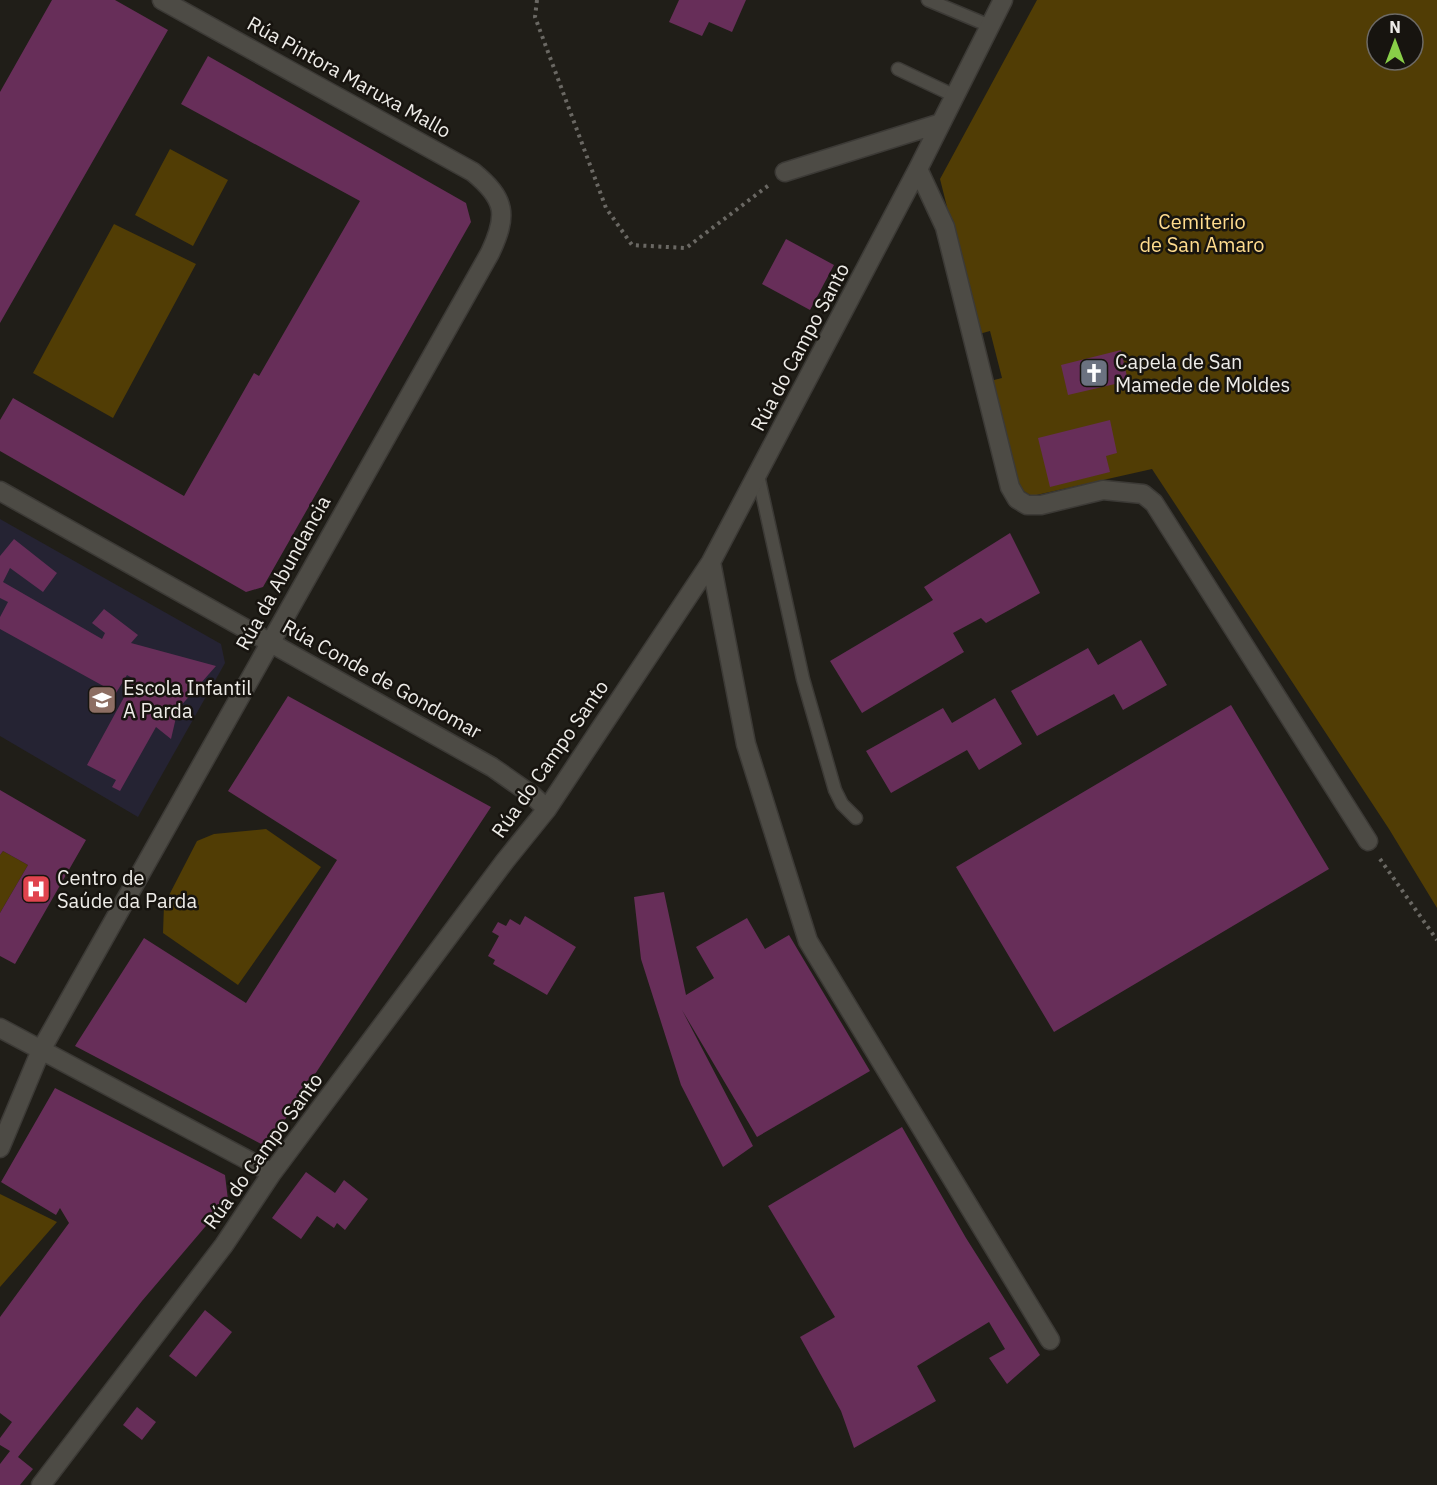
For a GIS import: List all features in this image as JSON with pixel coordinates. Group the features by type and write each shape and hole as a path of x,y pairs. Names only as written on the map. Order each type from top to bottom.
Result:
{"street":[{"name":"Rúa Pintora Maruxa Mallo","path":"162,0 473,172 497,195 501,208"},
{"name":"Rúa do Campo Santo","path":"41,1485 224,1245 272,1173 505,861 547,810 711,562 918,169 1003,0"},
{"path":"785,172 941,123"},
{"path":"918,169 945,227 1010,487 1017,499 1027,506 1041,506 1103,490 1143,494 1154,503 1368,841"},
{"name":"Rúa da Abundancia","path":"0,1148 40,1050 490,253 501,224 501,208"},
{"name":"Rúa Conde de Gondomar","path":"0,491 492,767 532,795 547,810"},
{"path":"711,562 746,744 808,941 1050,1340"},
{"path":"0,1028 272,1173"}],"lane":[{"path":"928,0 990,26"},
{"path":"898,69 955,96"},
{"path":"758,476 803,679 835,790 842,804 856,818"}],"path":[{"path":"537,0 535,17 606,208 632,246 686,248 785,172"},
{"path":"1368,841 1437,940"}],"shaded area":[{"name":"Escola Infantil A Parda","path":"0,519 221,644 225,663 138,817 0,736"}],"green space":[{"name":"Cemiterio de San Amaro","path":"1037,0 1437,0 1437,908 1389,829 1152,469 1032,496 1015,486 990,381 1002,378 990,331 979,334 940,179"},
{"path":"170,149 228,180 193,246 135,215"},
{"path":"114,224 196,264 113,418 33,373"},
{"path":"266,829 321,867 238,985 163,933 164,905 197,841 214,834"},
{"path":"3,851 28,865 0,913 0,855"},
{"path":"0,1194 57,1222 0,1287"}],"building":[{"path":"52,0 115,0 168,30 0,323 0,92"},
{"path":"679,0 746,0 732,32 709,22 702,36 669,22"},
{"path":"208,56 466,203 471,222 263,587 246,592 0,451 0,420 13,398 184,496 254,373 259,376 360,201 181,104"},
{"path":"786,239 834,265 810,310 762,284"},
{"name":"Capela de San Mamede de Moldes","path":"1121,350 1128,381 1068,395 1061,365"},
{"path":"1110,420 1117,453 1106,456 1110,472 1050,487 1038,438"},
{"path":"1010,533 1040,593 986,623 981,618 953,633 964,652 862,713 830,661 933,600 924,587"},
{"path":"14,539 57,573 43,592 10,568 3,582 102,639 105,633 92,623 104,609 138,635 131,643 216,666 178,709 171,739 156,727 120,791 112,787 116,780 87,765 134,679 127,675 116,693 0,629 0,617 8,602 0,598 0,556"},
{"path":"1141,640 1167,685 1123,710 1114,694 1037,736 1011,691 1088,648 1098,665"},
{"path":"288,696 491,807 267,1147 75,1046 144,938 246,1003 337,860 228,791"},
{"path":"995,698 1022,744 979,770 967,750 891,793 866,751 943,708 952,723"},
{"path":"1231,705 1329,869 1054,1032 956,867"},
{"name":"Centro de Saúde da Parda","path":"0,790 86,840 15,964 0,956 0,913 28,865 3,851 0,855"},
{"path":"664,892 686,995 714,978 696,947 747,918 765,949 789,935 870,1071 757,1137 682,1010 753,1146 723,1167 681,1085 641,959 634,897"},
{"path":"525,916 576,947 547,995 493,964 495,960 488,956 499,936 492,932 498,922 506,926 510,919 520,925"},
{"path":"55,1088 225,1175 228,1200 142,1301 18,1457 33,1469 20,1485 0,1485 0,1464 10,1451 0,1445 0,1438 12,1422 0,1413 0,1317 69,1223 60,1208 56,1215 1,1182"},
{"path":"902,1127 966,1238 1040,1355 1007,1384 989,1358 1005,1349 989,1322 917,1366 936,1401 854,1448 841,1411 800,1337 835,1317 768,1206"},
{"path":"306,1172 335,1193 344,1180 368,1199 345,1230 337,1223 334,1228 317,1216 301,1239 272,1218"},
{"path":"205,1310 232,1332 196,1377 169,1356"},
{"path":"137,1407 156,1422 142,1440 123,1425"}],"place":[{"name":"Capela de San Mamede de Moldes","path":"1094,373"},
{"name":"Escola Infantil A Parda","path":"102,700"},
{"name":"Centro de Saúde da Parda","path":"36,889"}]}
